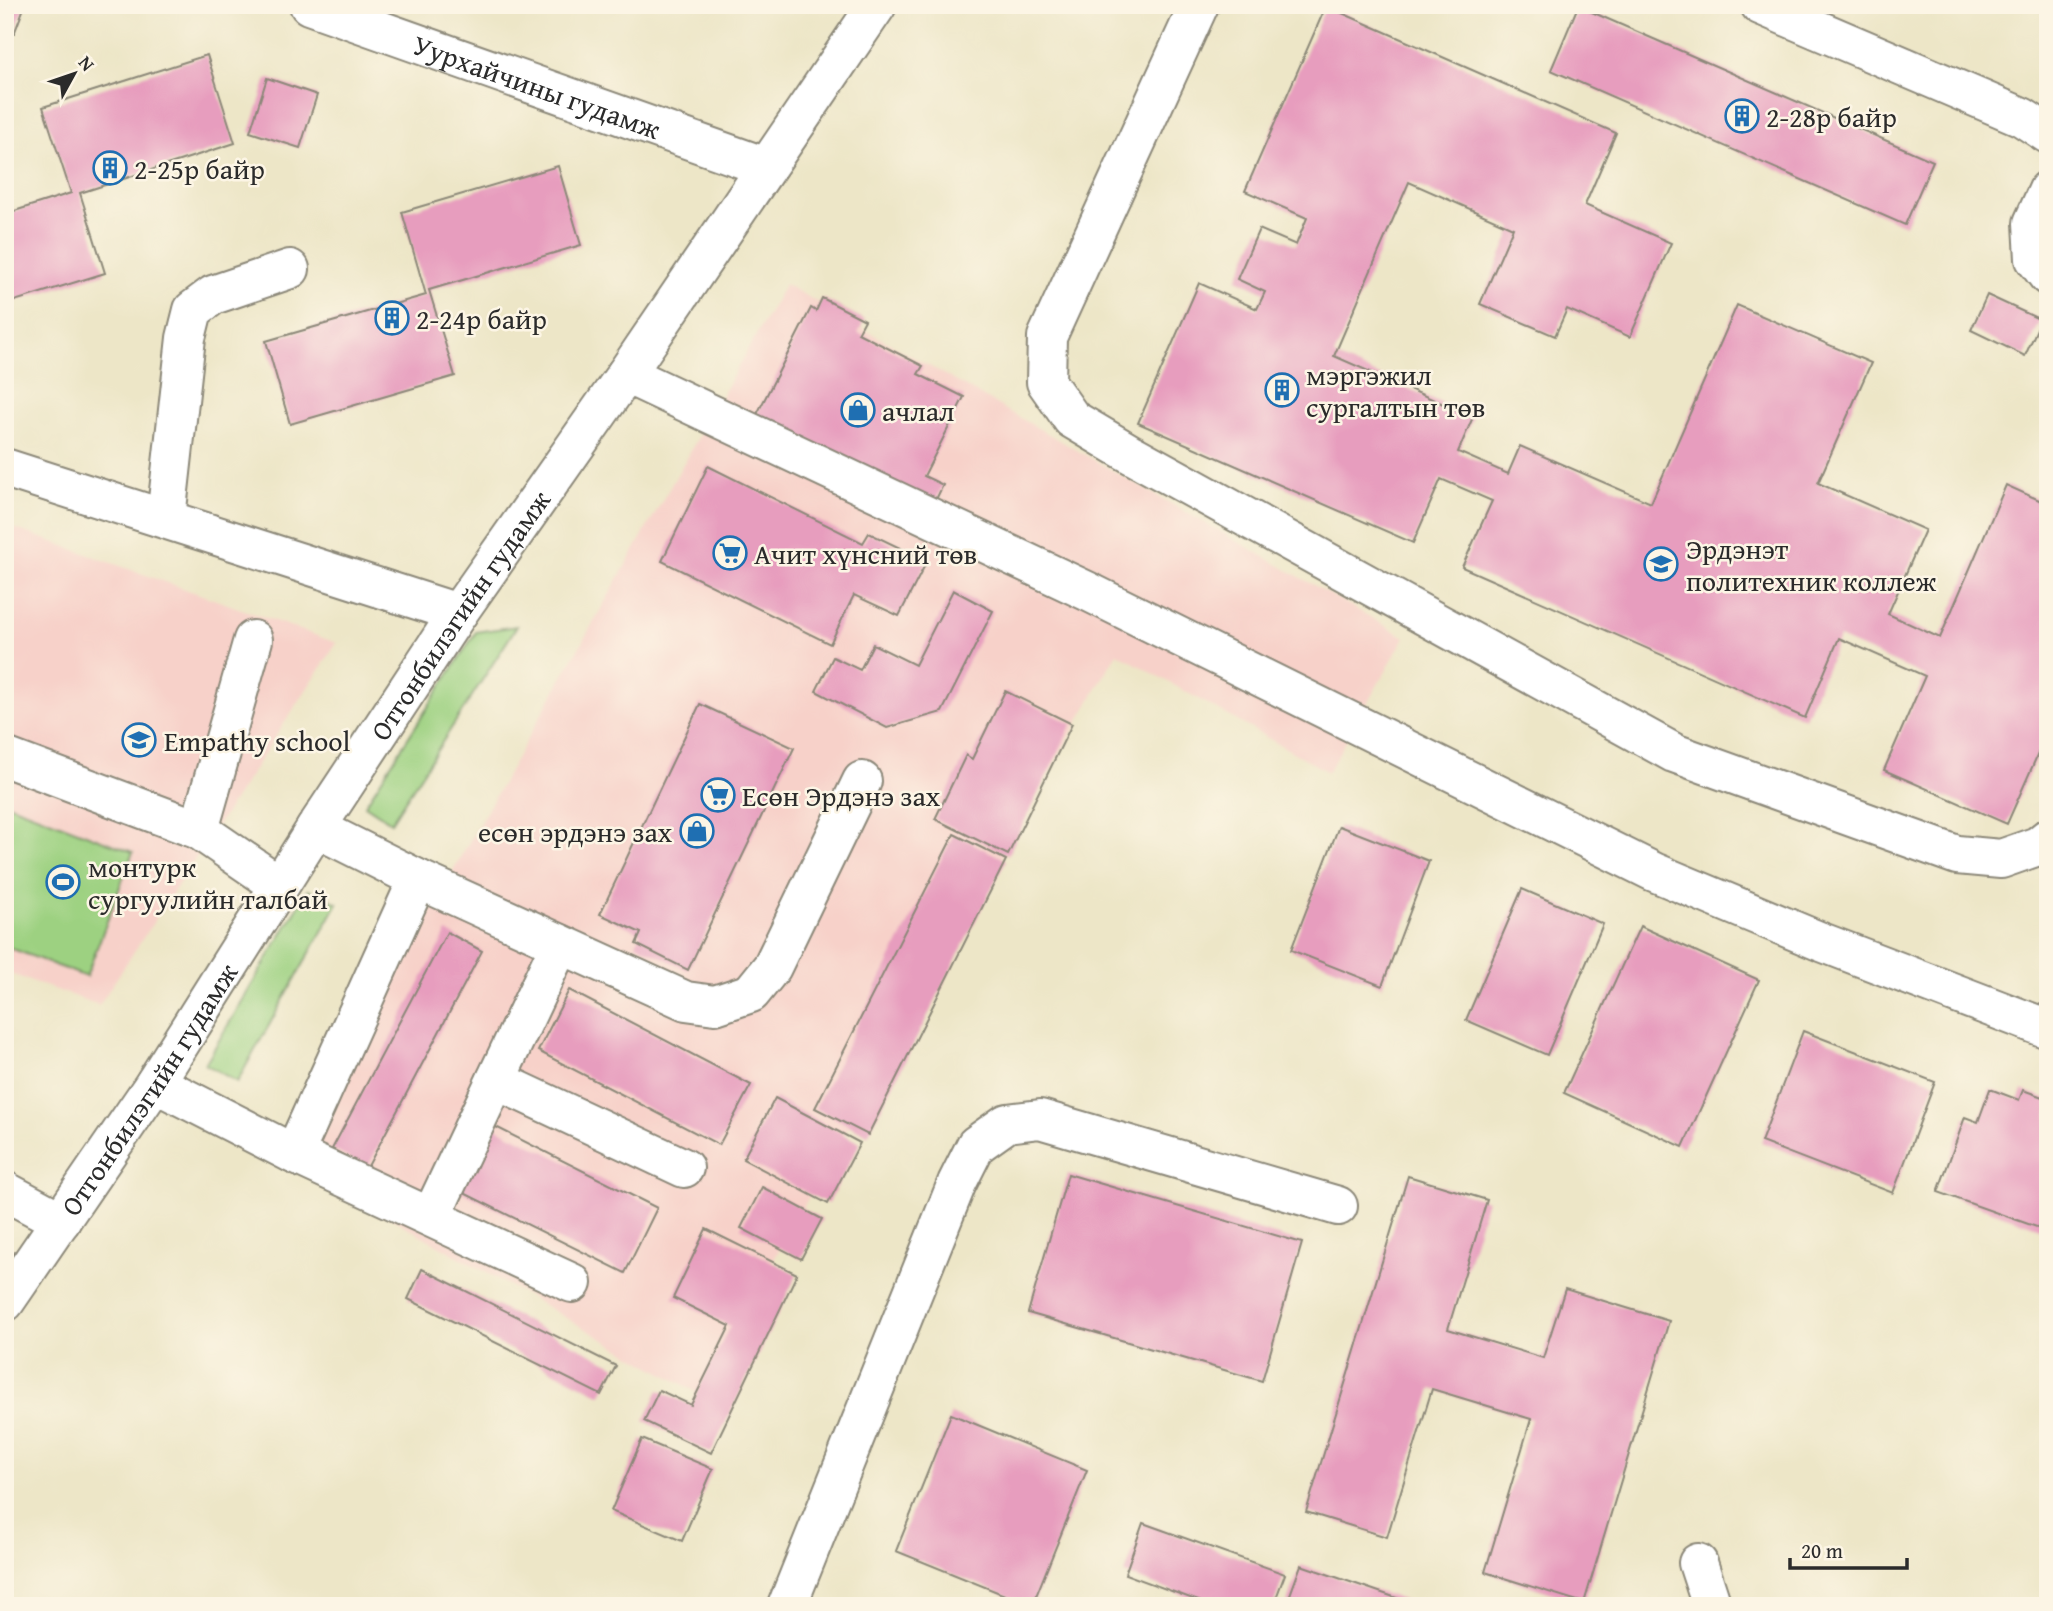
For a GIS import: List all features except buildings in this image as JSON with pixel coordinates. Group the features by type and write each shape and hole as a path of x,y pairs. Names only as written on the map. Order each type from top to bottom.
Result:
{"street":[{"name":"Уурхайчины гудамж","path":"309,5 766,167"},
{"name":"Отгонбилэгийн гудамж","path":"5,1302 155,1083 279,885 458,613 626,374 877,5"},
{"path":"1199,5 1047,337 1046,382 1072,419 1674,753 1957,855 2001,859 2038,846 2048,838"},
{"path":"1760,5 2022,117 2048,134"},
{"path":"2048,190 2033,223 2035,258 2048,276"},
{"path":"166,518 186,338 193,310 213,295 290,269"},
{"path":"626,374 1087,591 1654,872 1819,941 2048,1029"},
{"path":"5,468 458,613"},
{"path":"199,830 253,640"},
{"path":"5,757 199,830 279,885"},
{"path":"316,828 418,879 686,1001 715,1005 751,993 772,967 862,781"},
{"path":"294,1154 418,879"},
{"path":"431,1217 560,944"},
{"path":"496,1080 684,1168"},
{"path":"155,1083 294,1154 572,1283"},
{"path":"788,1606 957,1184 976,1145 1007,1123 1040,1119 1338,1206"},
{"path":"5,1191 61,1221"},
{"path":"1698,1563 1712,1606"}],"shaded area":[{"path":"785,284 1405,637 1328,772 1117,653 698,1393 289,1160"},
{"name":"Empathy school","path":"5,525 337,643 99,1005 5,972"}],"green space":[{"path":"517,626 391,822 365,805 476,632"},
{"name":"монтурк сургуулийн талбай","path":"5,803 133,852 86,977 5,946"},
{"path":"308,890 338,903 237,1082 205,1064"}],"place":[{"name":"2-28р байр","path":"1742,116"},
{"name":"2-25р байр","path":"110,168"},
{"name":"2-24р байр","path":"392,318"},
{"name":"мэргэжил сургалтын төв","path":"1282,390"},
{"name":"ачлал","path":"858,410"},
{"name":"Ачит хүнсний төв","path":"730,553"},
{"name":"Эрдэнэт политехник коллеж","path":"1661,564"},
{"name":"Empathy school","path":"139,740"},
{"name":"Есөн Эрдэнэ зах","path":"718,795"},
{"name":"есөн эрдэнэ зах","path":"697,831"},
{"name":"монтурк сургуулийн талбай","path":"63,882"}]}
